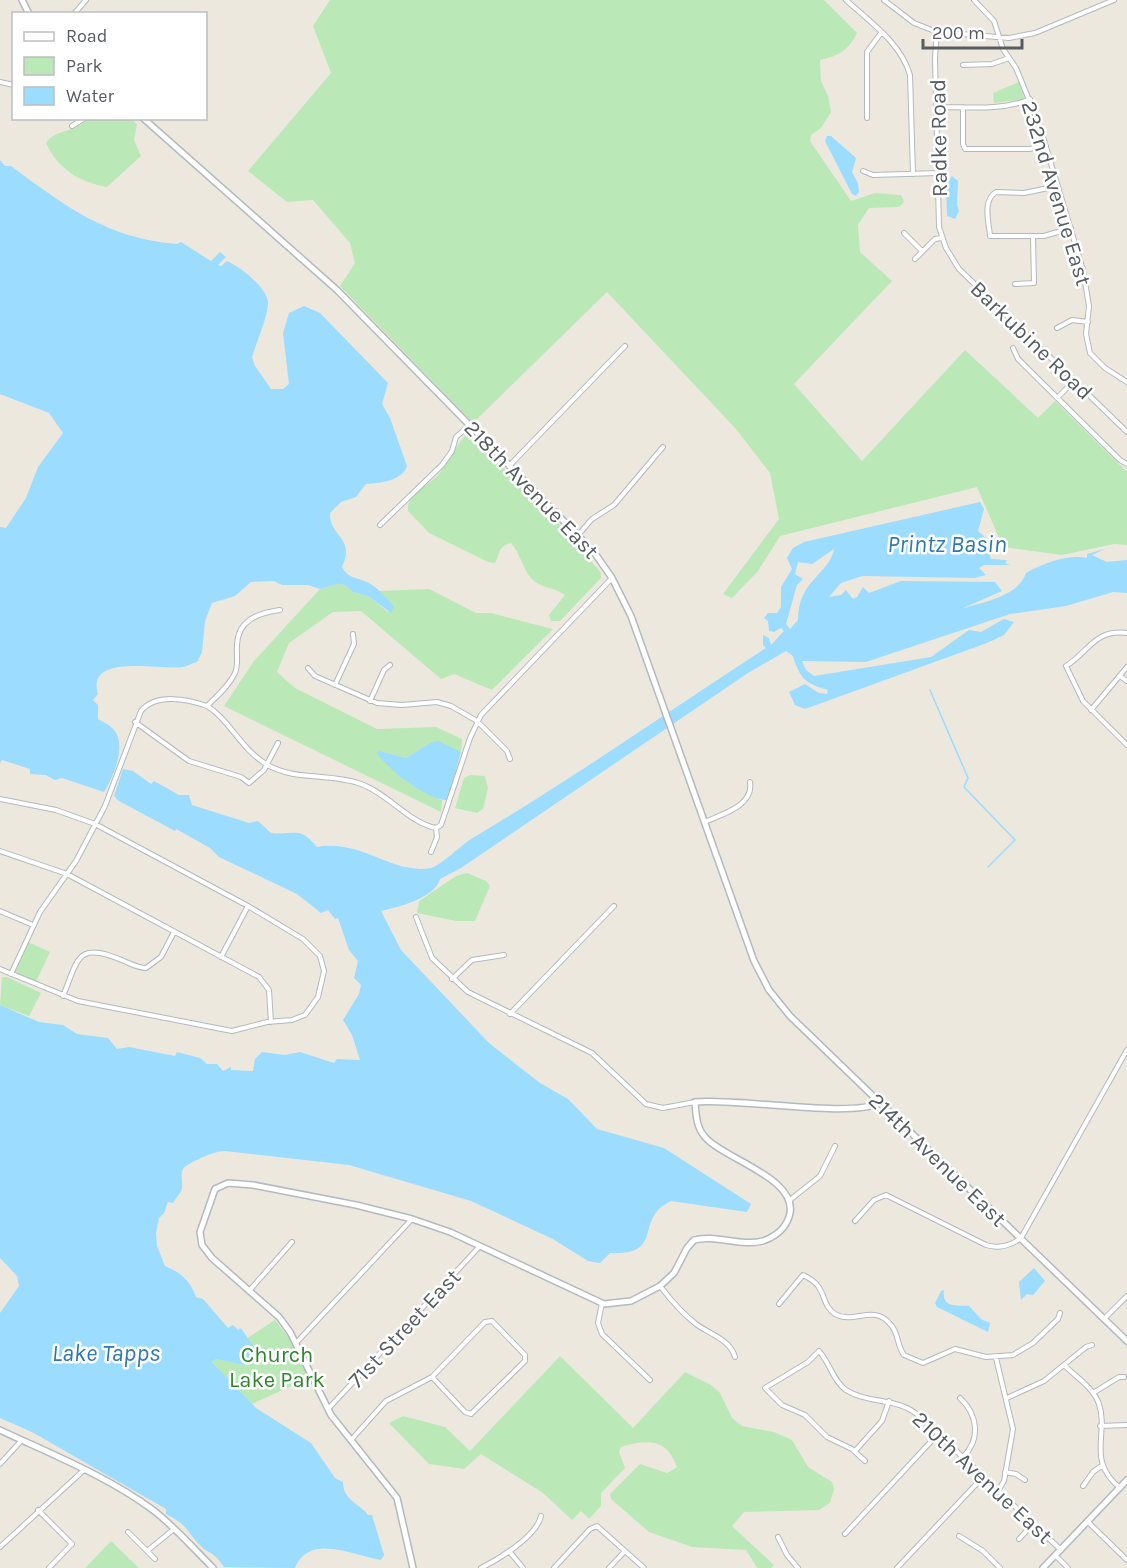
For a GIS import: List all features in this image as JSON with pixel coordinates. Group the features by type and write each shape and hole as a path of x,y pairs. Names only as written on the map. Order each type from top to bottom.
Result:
{"street":[{"path":"76,12 86,0"},
{"path":"846,0 899,50 910,75 913,174"},
{"path":"884,0 914,22 937,32 1000,38 1035,33 1113,0"},
{"name":"232nd Avenue East","path":"974,0 993,21 1030,99 1046,146 1086,284 1089,306 1086,334 1090,353 1105,368 1127,382"},
{"name":"Radke Road","path":"937,32 935,58 941,238 944,244"},
{"path":"867,118 867,52 881,33"},
{"path":"963,64 992,64 1009,58"},
{"path":"938,107 1018,104 1030,99"},
{"path":"963,107 965,149 1029,149 1046,146"},
{"path":"72,126 82,120"},
{"name":"218th Avenue East","path":"145,120 337,290 579,534 612,578 631,616 758,969"},
{"path":"863,171 873,175 939,173"},
{"path":"1058,186 1042,191 996,192 991,195 987,204 990,236 1033,237 1071,228"},
{"path":"904,233 922,251"},
{"path":"1015,284 1034,283 1033,237"},
{"path":"915,259 935,239 941,238"},
{"name":"Barkubine Road","path":"944,244 959,269 1127,432"},
{"path":"1057,328 1072,320 1088,322"},
{"path":"510,465 626,346"},
{"path":"1013,348 1018,359 1120,460 1127,464"},
{"path":"1058,398 1075,380"},
{"path":"380,525 442,465 452,451 456,437 471,425"},
{"path":"579,534 592,519 614,505 663,447"},
{"path":"436,828 441,825 477,721 497,696 612,578"},
{"path":"601,588 608,585 618,588"},
{"path":"207,706 234,675 237,667 238,637 245,624 256,615 280,610"},
{"path":"1127,633 1118,632 1097,638 1066,666 1078,693 1091,710 1127,745"},
{"path":"335,685 354,644 353,634"},
{"path":"370,701 384,670 390,665"},
{"path":"1091,710 1127,667"},
{"path":"308,668 315,675 370,701 394,705 444,703 477,721 507,751 510,759"},
{"path":"1120,676 1127,681"},
{"path":"11,974 49,896 67,874 107,801 135,722 145,706 155,701 185,700 207,706 216,712 243,747 267,765 292,773 360,783 436,828"},
{"path":"135,722 189,761 241,777 249,783 260,775 278,743"},
{"path":"705,822 741,804 748,796 750,782"},
{"path":"0,799 56,810 95,824 248,906 310,944 322,959 322,985 312,1009 296,1019 228,1030 96,1005 63,996 0,969"},
{"path":"431,852 437,837 436,828"},
{"path":"0,851 67,874 258,977 267,985 271,1022"},
{"path":"221,957 248,906"},
{"path":"510,1014 614,906"},
{"path":"0,911 33,925"},
{"path":"416,917 432,958 452,979 478,999 592,1053 646,1104 663,1108 695,1102 733,1101 850,1108 867,1107 880,1103"},
{"path":"63,996 78,960 83,954 99,952 146,968 161,957 175,932"},
{"path":"452,979 472,960 504,955"},
{"name":"214th Avenue East","path":"758,969 784,1010 1127,1341"},
{"path":"855,1221 874,1200 886,1195 986,1245 1000,1247 1021,1238 1127,1050"},
{"path":"414,1568 397,1498 327,1409 283,1322 212,1258 200,1240 200,1232 214,1189 221,1184 228,1183 263,1187 356,1205 412,1220 437,1227 602,1303 631,1301 660,1286 676,1270 694,1240 753,1242 778,1233 790,1216 789,1200 759,1171 707,1139 698,1126 695,1102"},
{"path":"789,1200 820,1176 835,1146"},
{"path":"296,1344 412,1220"},
{"path":"249,1291 292,1242"},
{"name":"71st Street East","path":"327,1409 480,1246"},
{"path":"779,1304 803,1275 818,1285 826,1304 835,1314 848,1317 870,1314 885,1319 894,1329 902,1351 915,1361 928,1362 955,1349 996,1358 1013,1354 1028,1347 1058,1319 1060,1313"},
{"path":"660,1286 697,1325 711,1331 732,1350 735,1357"},
{"path":"1104,1319 1127,1296"},
{"path":"602,1303 598,1323 602,1334 650,1380"},
{"path":"351,1440 386,1401 432,1377 488,1321 492,1321 526,1357 517,1369 471,1414 465,1412 432,1377"},
{"path":"1006,1398 1044,1381 1086,1347 1092,1345"},
{"name":"210th Avenue East","path":"855,1451 827,1437 809,1418 782,1405 765,1388 808,1362 819,1352 845,1389 889,1401 913,1411 1060,1550"},
{"path":"996,1358 1013,1429 1005,1472 998,1491"},
{"path":"1064,1365 1093,1393 1100,1410 1099,1447 1103,1465 1120,1488"},
{"path":"1093,1393 1119,1377 1124,1377"},
{"path":"960,1398 971,1410 976,1429 972,1444 963,1457"},
{"path":"865,1461 855,1451 882,1421 889,1401"},
{"path":"1100,1426 1127,1425"},
{"path":"0,1430 84,1470 142,1503 174,1529 213,1568"},
{"path":"845,1534 939,1434"},
{"path":"0,1464 22,1440"},
{"path":"1083,1486 1093,1472 1103,1465"},
{"path":"0,1547 38,1510 65,1490 84,1470"},
{"path":"1005,1472 1016,1474 1024,1480"},
{"path":"897,1568 983,1477"},
{"path":"1043,1568 1127,1480"},
{"path":"38,1510 72,1544 49,1568"},
{"path":"482,1568 509,1551 539,1524 542,1516"},
{"path":"1088,1522 1127,1560"},
{"path":"1019,1539 1033,1524"},
{"path":"554,1568 595,1526 601,1528 644,1568"},
{"path":"147,1551 174,1529"},
{"path":"128,1532 155,1559"},
{"path":"959,1536 983,1551 1000,1568"},
{"path":"778,1537 787,1555 798,1568"},
{"path":"509,1551 523,1568"},
{"path":"609,1568 625,1551"},
{"name":"210th Avenue East","path":"1055,1556 1068,1568"}],"green space":[{"path":"330,0 824,0 857,33 842,52 820,60 821,81 828,96 831,112 821,128 811,135 810,141 851,201 875,193 901,195 904,202 899,207 869,208 858,225 860,252 892,281 794,384 862,461 965,350 1038,418 1055,401 1127,472 1127,545 1114,544 1062,555 1003,547 977,487 780,536 758,571 732,598 723,594 779,519 770,473 736,429 607,292 473,423 340,286 355,263 350,243 313,200 287,202 248,171 331,73 313,26"},
{"path":"1019,82 1023,99 994,103 993,93"},
{"path":"87,120 133,120 137,125 134,140 141,156 107,187 87,182 70,173 57,160 46,143 54,135"},
{"path":"469,433 565,530 601,573 601,578 560,621 551,621 549,615 565,595 534,581 527,573 511,543 501,548 495,563 488,562 429,533 408,511 410,500 438,475 462,439"},
{"path":"338,584 345,585 353,592 368,596 388,612 394,606 378,591 429,589 476,613 491,613 553,629 492,690 454,674 441,679 361,611 333,612 289,643 277,672 295,688 377,729 436,727 462,739 461,752 430,743 406,758 380,751 442,800 441,812 224,706 254,661 320,589"},
{"path":"470,775 485,776 488,788 483,809 477,813 455,808 464,778"},
{"path":"467,873 486,881 490,886 475,921 456,921 417,913 419,901 456,876"},
{"path":"28,942 50,952 36,982 15,972"},
{"path":"2,977 7,977 41,993 29,1016 0,1005"},
{"name":"Church Lake Park","path":"275,1320 292,1342 309,1378 252,1404 212,1362 216,1359 244,1365 246,1339"},
{"path":"560,1356 633,1428 685,1372 711,1385 720,1393 732,1418 742,1426 774,1432 792,1440 808,1467 832,1482 834,1489 830,1503 819,1510 744,1512 732,1526 774,1565 771,1568 757,1568 746,1550 692,1547 649,1532 611,1499 610,1494 640,1464 667,1473 677,1467 667,1450 654,1443 647,1442 621,1447 619,1452 625,1468 601,1493 601,1506 589,1519 581,1511 572,1520 543,1493 481,1454 464,1469 429,1464 389,1423 403,1416 445,1427 470,1451"},
{"path":"111,1541 139,1568 85,1568"}],"water":[{"path":"827,136 831,136 856,158 852,172 858,183 859,192 856,196 852,194 825,141"},
{"path":"0,160 5,166 11,166 69,207 108,228 152,241 177,244 181,242 211,261 220,252 226,257 218,265 221,266 227,261 252,278 263,291 268,303 252,357 255,366 271,389 283,389 289,384 283,333 289,313 304,306 320,313 388,383 382,404 390,418 407,466 396,478 366,484 356,497 341,502 330,513 333,527 346,549 342,567 350,576 371,584 378,590 394,606 391,613 368,596 353,592 345,585 338,584 320,589 308,585 282,585 274,581 251,582 235,596 212,603 205,621 202,652 197,662 173,668 128,666 114,668 103,673 97,681 98,694 93,700 98,705 98,719 114,730 119,744 115,770 104,792 62,778 55,780 46,775 30,774 30,769 2,760 0,763 0,527 6,528 26,498 38,467 63,433 49,413 0,394"},
{"path":"952,176 958,181 959,211 955,219 947,216 946,185"},
{"name":"Lake Tapps","path":"980,502 984,509 978,531 984,536 991,559 1007,560 1005,563 1010,565 984,565 979,568 986,575 975,578 862,576 841,583 829,597 841,595 846,590 853,599 863,587 869,593 901,581 995,582 1002,591 961,609 1008,593 1016,588 1026,573 1040,566 1071,557 1087,558 1087,554 1105,549 1092,555 1107,562 1127,560 1127,593 1113,592 1066,606 1010,614 866,662 802,661 806,670 814,676 931,657 969,630 981,632 1004,619 1014,622 1004,635 987,643 805,709 795,705 789,692 805,684 819,693 827,694 828,690 804,679 793,656 786,651 748,673 461,868 440,879 437,886 424,896 381,911 401,950 489,1043 540,1083 568,1099 597,1129 664,1148 751,1204 747,1212 671,1201 653,1216 642,1245 636,1250 610,1253 600,1263 588,1261 553,1239 471,1201 349,1165 224,1151 208,1155 183,1169 181,1192 173,1203 168,1202 164,1213 159,1218 156,1233 157,1246 165,1266 184,1278 196,1297 203,1299 228,1328 233,1325 238,1330 241,1328 253,1346 253,1363 244,1365 216,1359 212,1362 256,1408 311,1443 335,1478 343,1482 349,1498 368,1515 372,1515 384,1555 381,1560 346,1551 322,1549 311,1551 302,1557 295,1568 224,1567 182,1524 166,1514 166,1509 32,1432 0,1418 0,1313 19,1286 17,1276 0,1258 0,1005 39,1022 63,1025 77,1034 108,1038 117,1049 129,1047 175,1056 177,1052 200,1058 207,1064 217,1064 223,1071 231,1067 231,1070 253,1071 255,1059 262,1052 285,1055 300,1052 334,1063 337,1059 360,1060 352,1035 343,1020 359,994 361,985 354,978 358,961 349,950 338,918 335,919 328,910 321,913 297,894 219,857 210,848 119,801 114,796 123,769 133,771 151,784 154,781 179,795 189,795 192,805 249,823 258,821 271,833 301,834 317,847 348,848 403,867 417,869 434,867 471,839 583,769 766,648 763,645 763,635 769,638 771,645 784,631 781,628 774,632 769,631 768,621 764,618 768,613 777,613 781,607 781,587 792,569 787,558 793,548 804,542","holes":["834,549 831,558 808,587 799,607 798,620 790,629 786,624 797,585 803,579 795,574 798,562 812,564"]},
{"path":"438,741 461,752 448,800 431,796 409,783 389,767 377,753 380,751 406,758 430,743"},
{"path":"1034,1268 1045,1281 1033,1295 1027,1294 1021,1300 1019,1282"},
{"path":"944,1290 945,1300 948,1303 955,1306 969,1306 981,1319 990,1323 988,1332 937,1307 935,1303 941,1291"}],"waterway":[{"path":"930,690 968,778 964,787 1015,840 988,867"}],"water label":[{"name":"Printz Basin","path":"947,544"}]}
